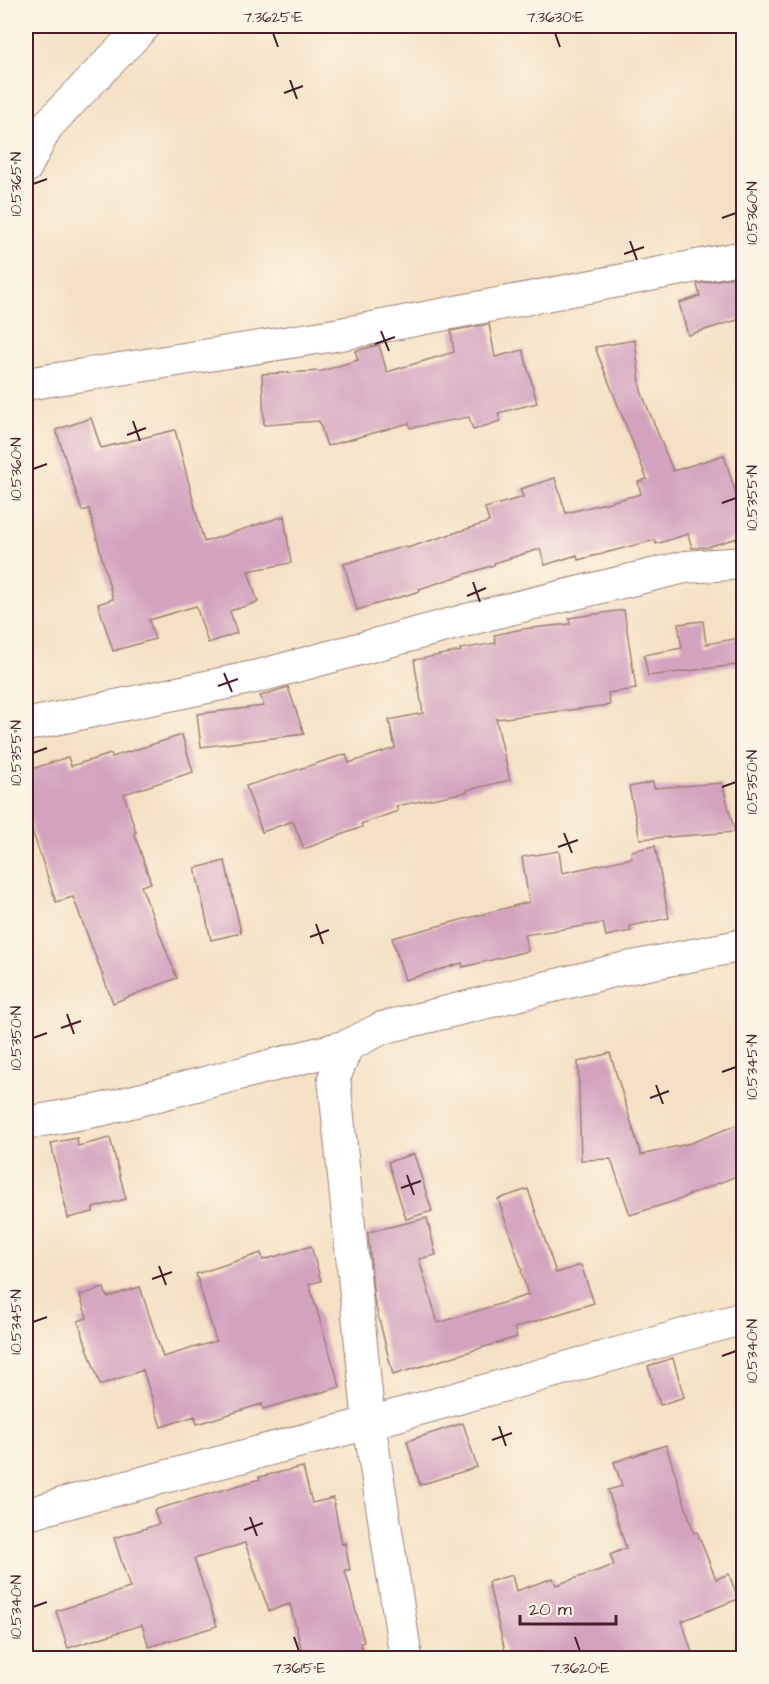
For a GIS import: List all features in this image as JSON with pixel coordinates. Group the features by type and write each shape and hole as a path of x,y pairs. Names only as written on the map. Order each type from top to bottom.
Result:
{"street":[{"path":"26,167 47,126 144,26"},
{"path":"26,384 341,334 744,257"},
{"path":"26,725 259,676 493,613 685,567 744,563"},
{"path":"26,1123 100,1110 346,1046 382,1028 622,969 744,945"},
{"path":"346,1046 334,1078 369,1423 406,1659"},
{"path":"26,1515 62,1503 369,1423 744,1318"}],"building":[{"path":"744,275 744,318 688,335 679,303 700,296 697,284"},
{"path":"489,324 495,357 523,350 537,403 498,413 500,421 473,430 469,417 410,428 409,423 327,446 319,421 264,425 262,374 322,371 358,360 355,351 379,345 387,372 454,352 451,331"},
{"path":"635,340 641,391 673,471 724,455 744,521 744,536 707,547 692,548 688,534 656,544 655,540 578,560 577,555 545,565 540,549 419,589 420,591 357,610 344,564 406,546 407,548 489,522 485,508 523,497 520,489 555,478 566,513 641,494 638,482 647,479 595,347"},
{"path":"91,418 101,448 175,430 204,542 284,516 291,563 248,571 258,602 230,611 237,633 208,643 196,606 149,620 155,639 113,651 98,604 113,599 89,509 82,511 56,430"},
{"path":"624,610 636,689 608,693 610,705 496,719 510,780 467,790 467,792 396,806 398,811 361,824 362,827 304,849 293,821 262,832 246,786 346,754 349,763 395,748 389,720 423,713 414,660 496,643 494,635 522,629 570,624 569,618"},
{"path":"703,621 706,644 740,638 744,664 648,676 644,655 682,648 678,624"},
{"path":"288,687 304,734 201,747 197,714 264,706 260,696"},
{"path":"182,735 193,772 124,794 151,883 141,886 177,978 113,1003 73,897 56,902 26,812 26,771 68,757 71,766 111,754 112,757"},
{"path":"653,782 654,788 722,783 735,832 640,839 629,787"},
{"path":"655,846 669,918 630,926 631,931 606,936 603,923 524,935 528,951 463,967 462,963 405,980 392,938 529,902 522,857 559,851 562,873 632,858 631,851"},
{"path":"225,861 241,933 211,940 195,868"},
{"path":"610,1053 641,1155 691,1143 744,1122 744,1173 684,1198 630,1215 611,1159 581,1160 578,1062"},
{"path":"77,1138 78,1146 110,1138 126,1199 93,1208 93,1212 68,1218 51,1143"},
{"path":"414,1154 432,1211 406,1219 388,1162"},
{"path":"528,1189 556,1273 581,1265 594,1303 514,1328 517,1337 393,1375 374,1299 368,1232 427,1218 436,1255 419,1259 438,1323 528,1295 498,1199"},
{"path":"311,1246 321,1281 309,1284 340,1387 263,1409 262,1404 197,1424 195,1416 161,1427 143,1370 100,1385 78,1321 87,1318 80,1295 104,1288 107,1297 140,1287 163,1357 216,1341 196,1274 261,1253 263,1260"},
{"path":"673,1358 684,1397 660,1405 648,1366"},
{"path":"463,1423 477,1467 420,1485 407,1441"},
{"path":"666,1445 694,1533 697,1532 716,1579 729,1574 738,1599 682,1621 694,1659 507,1659 488,1582 512,1575 516,1591 553,1578 556,1585 614,1565 610,1555 626,1548 608,1490 622,1486 614,1462"},
{"path":"303,1467 312,1503 333,1498 342,1544 345,1543 350,1570 345,1570 364,1642 360,1643 366,1659 304,1659 290,1604 269,1611 245,1543 194,1559 217,1626 149,1647 142,1625 68,1648 56,1611 130,1588 114,1538 159,1524 154,1510 260,1479 259,1477"}]}
